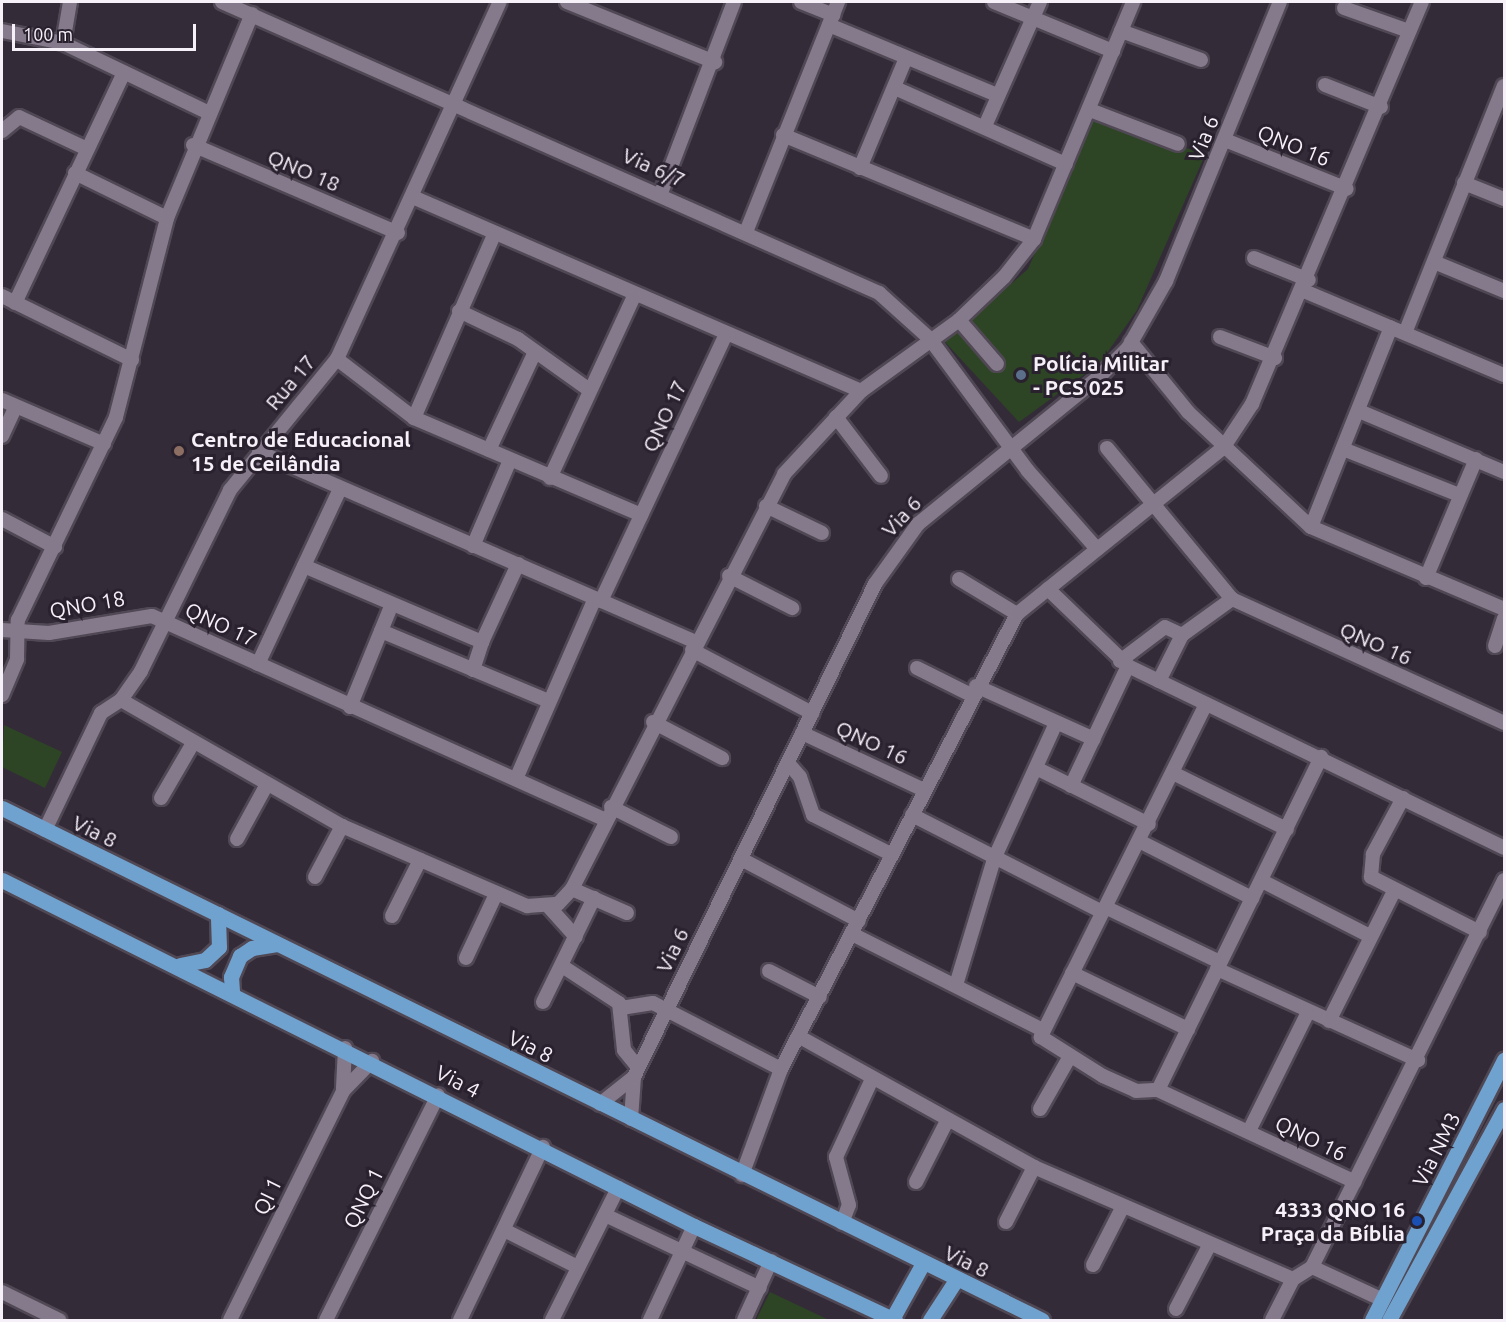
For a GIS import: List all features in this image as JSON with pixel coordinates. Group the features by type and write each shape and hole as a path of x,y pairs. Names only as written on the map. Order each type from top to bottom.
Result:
{"main road":[{"name":"Via 8","path":"2,808 742,1175 1042,1320"},
{"name":"Via 4","path":"2,880 180,965 543,1147 694,1226 894,1320"},
{"path":"180,965 205,960 219,948 218,914"},
{"path":"232,991 231,977 240,956 252,948 277,944"},
{"name":"Via NM3","path":"1372,1320 1504,1060"},
{"name":"Via NM3","path":"1389,1320 1504,1108"},
{"path":"894,1320 924,1263"},
{"path":"930,1320 956,1280"}],"street":[{"path":"63,43 70,2"},
{"name":"Via 6/7","path":"222,2 661,193 879,293 930,339 1014,446 1028,471 1097,549"},
{"name":"Rua 17","path":"45,830 102,713 121,700 166,621 218,510 259,452 337,359 415,198 500,2"},
{"path":"567,2 715,62"},
{"path":"661,193 715,62 734,2"},
{"path":"801,2 833,14 906,58 998,95"},
{"path":"994,2 1113,51"},
{"path":"985,126 1040,2"},
{"path":"549,907 572,889 653,722 784,474 861,391 959,320 1004,277 1034,239 1090,110 1132,2"},
{"name":"Via 6","path":"632,1119 636,1072 812,713 903,540 1099,377 1131,342 1166,281 1280,2"},
{"name":"QNO 16","path":"742,1175 781,1069 859,921 973,691 1017,614 1097,549 1154,509 1223,448 1275,358 1381,107 1422,2"},
{"path":"1344,8 1409,32"},
{"name":"QNO 18","path":"2,695 17,658 8,631 55,547 104,444 132,360 167,218 193,145 252,14"},
{"path":"746,232 833,14"},
{"path":"2,31 63,43 207,112"},
{"path":"1121,31 1201,60"},
{"path":"860,168 906,58"},
{"path":"15,303 124,72"},
{"path":"1325,85 1381,107"},
{"path":"1405,333 1504,86"},
{"path":"895,88 985,126 1066,164"},
{"path":"1090,110 1178,144"},
{"path":"2,131 19,117 87,149"},
{"path":"783,135 1034,239"},
{"name":"QNO 16","path":"1225,140 1347,189"},
{"name":"QNO 18","path":"193,145 398,233"},
{"path":"75,173 167,218"},
{"path":"1464,183 1504,199"},
{"path":"415,198 634,296 861,391"},
{"path":"414,418 494,235"},
{"path":"1254,258 1391,327 1504,375"},
{"path":"1434,262 1504,291"},
{"path":"2,296 132,360"},
{"path":"550,478 588,390 634,296"},
{"path":"459,311 535,352 588,390"},
{"path":"959,320 997,364"},
{"path":"1311,527 1391,327"},
{"name":"QNO 17","path":"516,779 548,701 641,515 726,334"},
{"path":"1220,338 1275,358"},
{"path":"1131,342 1223,448 1311,527 1426,578 1504,609"},
{"path":"489,450 535,352"},
{"path":"337,359 414,418 641,515"},
{"path":"2,400 15,408 104,444"},
{"path":"3,429 15,408"},
{"path":"1359,411 1504,472"},
{"path":"836,417 881,476"},
{"name":"QNO 16","path":"1107,448 1154,509 1232,599 1504,723"},
{"path":"1343,449 1459,495"},
{"path":"259,452 598,600 694,646 812,713"},
{"path":"1426,578 1476,459"},
{"path":"474,546 510,460"},
{"name":"QNO 17","path":"258,664 340,489"},
{"path":"766,506 822,533"},
{"path":"2,519 55,547"},
{"path":"473,670 482,642 518,564"},
{"path":"304,567 482,642"},
{"path":"729,576 792,608"},
{"path":"959,579 1017,614"},
{"path":"1048,589 1124,663 1504,848"},
{"path":"1159,681 1182,635 1232,599"},
{"path":"350,707 392,604"},
{"name":"QNO 18","path":"8,631 49,633 143,616 166,621"},
{"path":"1495,646 1504,618"},
{"name":"QNO 17","path":"166,621 350,707 516,779 671,837"},
{"path":"1071,786 1094,739 1124,663 1165,627 1182,635"},
{"path":"381,631 548,701"},
{"path":"917,668 1094,739"},
{"path":"121,700 266,786 342,826 496,894 549,907 576,937"},
{"path":"1043,1030 1149,824 1206,704"},
{"path":"653,722 722,758"},
{"path":"956,985 994,859 1056,723"},
{"name":"QNO 16","path":"802,733 924,790"},
{"path":"161,798 194,743"},
{"path":"1158,1090 1321,757"},
{"path":"788,764 800,777 813,815 891,854"},
{"path":"1036,768 1149,824"},
{"path":"1173,772 1287,829"},
{"path":"237,839 266,786"},
{"path":"1403,798 1368,866 1371,877 1394,891 1480,933"},
{"path":"912,815 994,859 1219,966 1307,1014 1329,1021 1418,1060"},
{"path":"315,877 342,826"},
{"path":"1139,841 1252,898"},
{"path":"741,859 859,921"},
{"path":"392,916 420,860"},
{"name":"QNO 16","path":"1312,1267 1418,1060 1504,880"},
{"path":"1262,881 1370,936"},
{"path":"572,889 627,913"},
{"path":"1329,1021 1394,891"},
{"path":"466,958 496,894"},
{"path":"543,1002 594,898"},
{"name":"QNO 16","path":"852,934 1043,1030 1045,1044 1069,1058 1136,1091 1158,1090 1355,1182"},
{"path":"562,966 611,993 621,1008 624,1050 636,1072 600,1104"},
{"path":"769,971 820,997"},
{"path":"1072,973 1188,1029"},
{"path":"621,1008 653,1003 781,1069"},
{"name":"QNO 16","path":"1249,1131 1307,1014"},
{"path":"798,1036 947,1121 1034,1167 1122,1208 1293,1279"},
{"name":"QI 1","path":"342,1091 345,1048"},
{"path":"1040,1109 1069,1058"},
{"name":"QI 1","path":"230,1320 342,1091 372,1061"},
{"path":"842,1223 849,1205 836,1157 872,1079"},
{"name":"QNQ 1","path":"326,1320 438,1095"},
{"path":"916,1182 947,1121"},
{"path":"460,1320 543,1147"},
{"path":"1006,1222 1034,1167"},
{"path":"552,1320 618,1188"},
{"path":"1093,1265 1122,1208"},
{"path":"605,1215 682,1254 760,1287"},
{"path":"650,1320 694,1226"},
{"path":"504,1230 578,1267"},
{"path":"1176,1309 1210,1244"},
{"path":"744,1320 771,1262"},
{"path":"1272,1320 1293,1279 1312,1267 1383,1300"},
{"path":"2,1292 36,1315 58,1320"}],"green space":[{"path":"1095,114 1205,155 1137,310 1100,363 1019,422 945,342 1028,269"},
{"path":"4,725 62,752 45,788 2,767"},
{"path":"770,1292 829,1320 756,1320"}],"place":[{"name":"Polícia Militar - PCS 025","path":"1021,375"},
{"name":"Centro de Educacional 15 de Ceilândia","path":"179,451"},
{"name":"4333 QNO 16 Praça da Bíblia","path":"1417,1221"}]}
